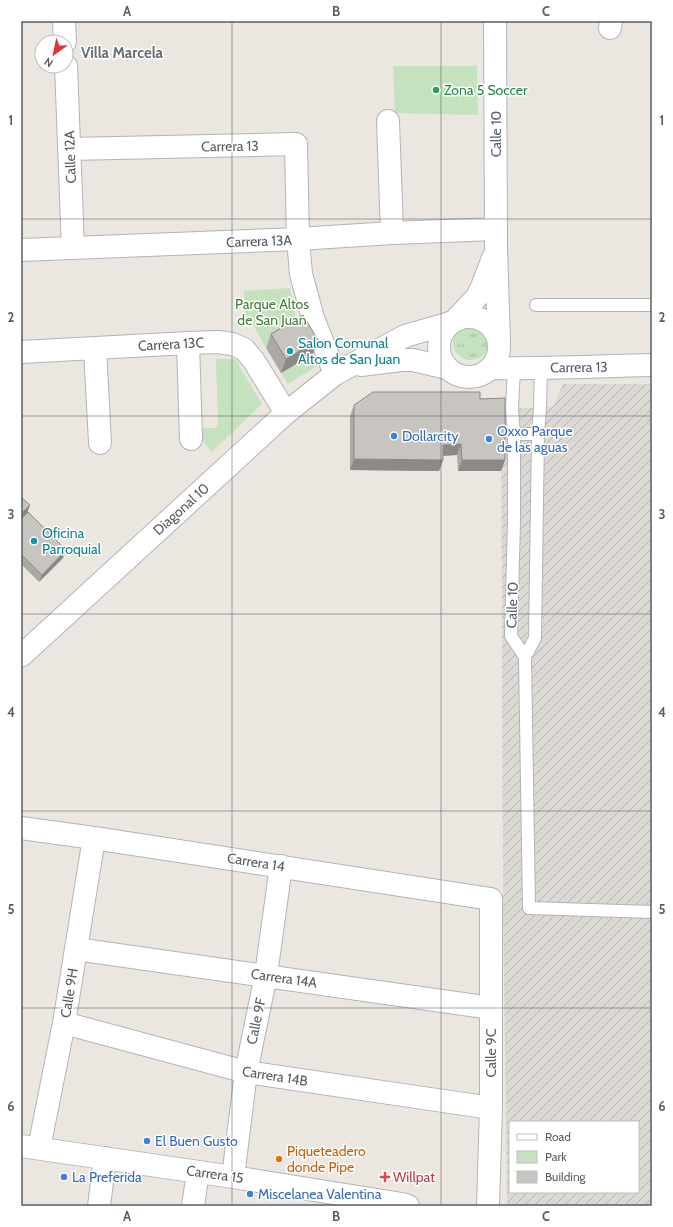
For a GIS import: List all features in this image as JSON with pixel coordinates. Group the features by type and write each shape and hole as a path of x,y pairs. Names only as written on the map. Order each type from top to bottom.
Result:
{"street":[{"path":"64,21 65,34"},
{"name":"Calle 10","path":"495,21 496,238 502,361"},
{"name":"Calle 12A","path":"66,74 73,248"},
{"path":"388,121 392,233"},
{"name":"Carrera 13","path":"70,149 296,144 298,239"},
{"name":"Carrera 13A","path":"21,250 298,239 392,233 496,238"},
{"name":"Calle 10","path":"454,321 472,304 482,288 496,238"},
{"path":"298,239 301,274 313,318 341,371"},
{"path":"468,316 479,318 489,323 496,332 502,361 479,376 466,377 459,375 447,368 442,361 439,353 440,336 444,329 454,321 468,316"},
{"name":"Diagonal 10","path":"21,656 286,413 341,371 405,336 454,321"},
{"path":"188,343 191,439"},
{"name":"Carrera 13C","path":"21,352 188,343 232,344 244,349 254,361 286,413"},
{"path":"95,348 100,443"},
{"name":"Diagonal 10","path":"341,371 388,362 413,360 447,368"},
{"name":"Carrera 13","path":"502,361 541,367 652,365"},
{"name":"Carrera 14","path":"21,828 281,866 491,900"},
{"name":"Calle 9H","path":"30,1147 64,1023 94,838"},
{"name":"Calle 9F","path":"234,1176 246,1072 266,976 281,866"},
{"name":"Calle 9C","path":"488,1206 491,1108 491,900"},
{"name":"Carrera 14A","path":"76,948 491,1008"},
{"name":"Carrera 14B","path":"64,1023 246,1072 491,1108"},
{"name":"Carrera 15","path":"30,1147 234,1176 295,1196 404,1205"},
{"path":"99,1206 106,1158"},
{"path":"193,1206 198,1172"}],"lane":[{"path":"536,305 652,305"},
{"name":"Calle 10","path":"502,361 512,409 514,434 514,521 510,636 525,657"},
{"path":"541,367 536,520 535,638 525,657 529,908 652,912"},
{"path":"514,434 538,434"},
{"path":"514,521 536,520"}],"shaded area":[{"path":"563,384 652,384 652,1206 507,1206 503,901 501,409 553,407"}],"green space":[{"name":"Zona 5 Soccer","path":"393,66 477,66 478,115 395,113"},
{"name":"Parque Altos de San Juan","path":"290,288 298,329 266,348 254,326 247,326 244,291"},
{"path":"475,324 484,329 488,335 488,349 484,355 475,360 467,360 458,355 454,349 453,338 458,329 464,325"},
{"path":"313,354 320,364 288,384 281,373"},
{"path":"216,359 235,359 262,404 212,452 203,441 202,428 216,428 218,425"}],"building":[{"path":"303,315 318,340 286,359 271,334"},
{"path":"373,392 480,392 480,399 505,398 505,460 462,460 461,444 443,445 443,460 354,459 354,405"},
{"path":"21,497 30,505 21,514"},
{"name":"Oficina Parroquial","path":"28,512 66,550 42,575 21,554 21,519"}],"place":[{"name":"Zona 5 Soccer","path":"436,90"},
{"name":"Salon Comunal Altos de San Juan","path":"290,351"},
{"name":"Dollarcity","path":"394,436"},
{"name":"Oxxo Parque de las aguas","path":"489,439"},
{"name":"Oficina Parroquial","path":"34,541"},
{"name":"El Buen Gusto","path":"147,1141"},
{"name":"Piqueteadero donde Pipe","path":"279,1159"},
{"name":"La Preferida","path":"64,1177"},
{"name":"Willpat","path":"385,1177"},
{"name":"Miscelanea Valentina","path":"250,1194"}],"district":[{"name":"Villa Marcela","path":"122,53"}]}
